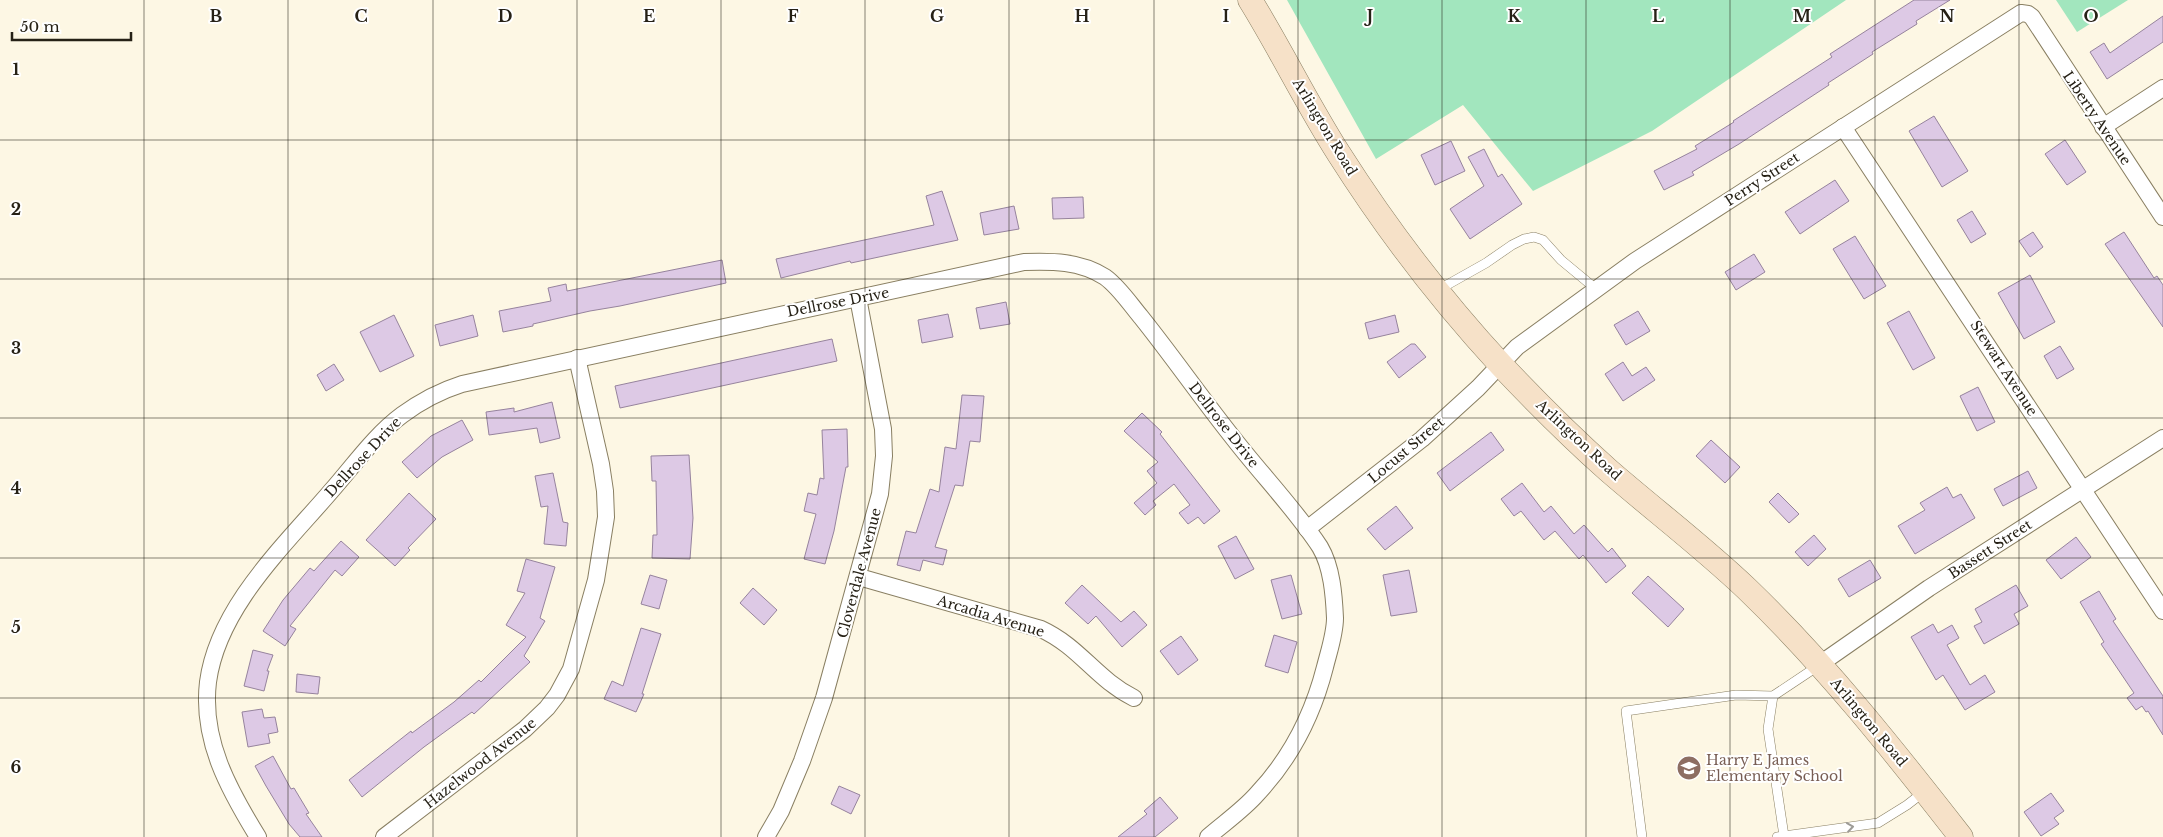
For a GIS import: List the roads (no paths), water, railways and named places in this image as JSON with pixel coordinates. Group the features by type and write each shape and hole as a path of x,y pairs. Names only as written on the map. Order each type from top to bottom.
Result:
{"main road":[{"name":"Arlington Road","path":"1250,0 1338,152 1375,208 1438,290 1500,363 1557,422 1606,468 1703,549 1748,590 1820,664 1873,725 1961,837"}],"street":[{"name":"Perry Street","path":"1500,363 1517,347 1635,261 2014,16 2028,14 2032,17"},
{"name":"Liberty Avenue","path":"2032,17 2163,217"},
{"path":"2103,126 2163,88"},
{"name":"Stewart Avenue","path":"1843,127 2163,611"},
{"name":"Dellrose Drive","path":"258,837 233,796 221,771 210,729 207,706 208,682 213,659 223,632 237,606 287,543 380,435 401,415 436,393 462,384 1024,262 1047,261 1065,262 1086,267 1105,277 1116,287 1168,350 1234,439 1307,529 1321,549 1329,572 1334,596 1334,628 1321,681 1310,712 1283,763 1257,795 1208,837"},
{"name":"Cloverdale Avenue","path":"766,837 781,811 802,761 824,698 859,577 880,494 884,456 883,429 858,298"},
{"name":"Hazelwood Avenue","path":"384,837 524,729 547,708 557,695 571,669 596,580 606,517 605,490 601,464 578,358"},
{"name":"Locust Street","path":"1307,529 1422,439 1478,388 1500,363"},
{"name":"Bassett Street","path":"1820,664 1930,588 2163,438"},
{"name":"Arcadia Avenue","path":"859,577 1041,629 1073,647 1109,683 1134,698"}],"lane":[{"path":"1438,290 1512,246 1534,237 1543,240 1561,260 1596,289"},
{"path":"1642,837 1626,711 1736,695 1773,696 1820,664"},
{"path":"1773,696 1768,729 1781,836 1878,823 1896,813 1925,791"}],"place":[{"name":"Harry E James Elementary School","path":"1689,768"}]}
